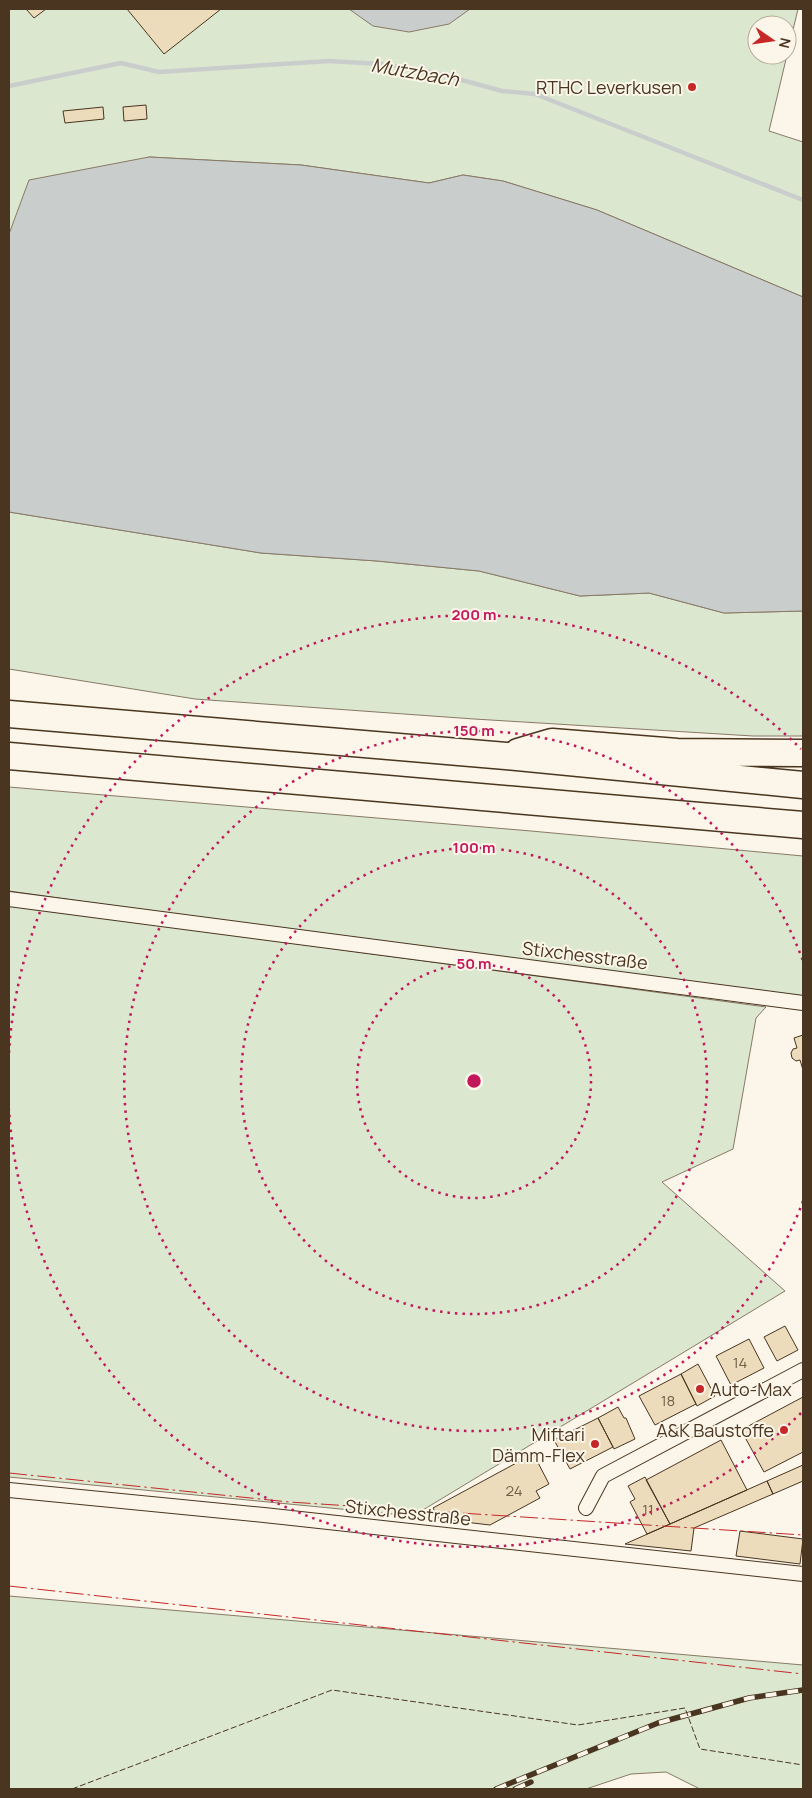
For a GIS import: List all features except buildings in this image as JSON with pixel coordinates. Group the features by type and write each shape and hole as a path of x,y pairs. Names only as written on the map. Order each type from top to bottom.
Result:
{"highway":[{"path":"9,714 506,756 803,784"},
{"path":"506,756 552,742 677,752 803,753"},
{"path":"9,756 797,827"}],"street":[{"name":"Stixchesstraße","path":"9,899 803,1003"},
{"path":"586,1508 603,1476 803,1370"},
{"name":"Stixchesstraße","path":"9,1490 264,1515 803,1574"}],"green space":[{"path":"9,9 798,9 797,15 747,15 747,65 785,65 769,131 803,142 803,297 597,210 503,181 463,175 429,183 301,165 149,157 9,234"},
{"path":"9,512 261,553 377,561 479,571 580,596 649,593 724,613 803,611 803,736 753,736 195,699 9,669"},
{"path":"9,787 803,856 803,999 326,936 9,891"},
{"path":"9,905 766,1007 756,1018 733,1149 662,1182 785,1291 413,1516 9,1477"},
{"path":"9,1596 803,1665 803,1789 700,1789 666,1772 631,1774 586,1789 9,1789"}],"shaded area":[{"path":"349,9 470,9 449,24 409,32 373,26"},
{"path":"149,157 301,165 429,183 463,175 503,181 597,210 803,297 803,611 724,613 649,593 580,596 479,571 377,561 261,553 9,512 9,234 29,180"}],"waterway":[{"name":"Mutzbach","path":"9,86 121,63 159,72 329,61 382,64 436,73 502,91 535,94 803,200"}],"railway":[{"path":"496,1789 658,1723 749,1698 803,1690"},
{"path":"515,1789 531,1782"}],"fence":[{"path":"72,1789 332,1690 578,1725 685,1708 700,1749 803,1765"}],"power":[{"path":"9,1473 289,1502 803,1535"},
{"path":"9,1586 803,1674"}],"place":[{"name":"RTHC Leverkusen","path":"692,87"},
{"name":"Auto-Max","path":"700,1389"},
{"name":"A&K Baustoffe","path":"784,1430"},
{"name":"Miftari Dämm-Flex","path":"595,1444"}]}
